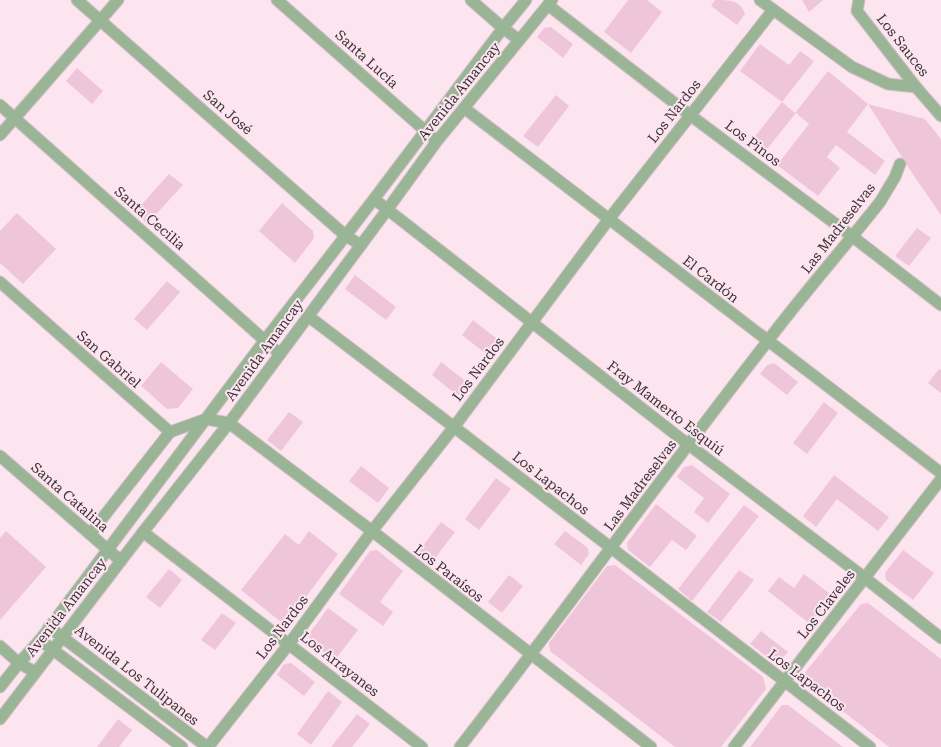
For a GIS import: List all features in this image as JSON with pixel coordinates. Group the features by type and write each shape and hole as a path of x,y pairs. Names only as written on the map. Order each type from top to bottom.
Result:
{"street":[{"name":"San José","path":"77,0 346,236 361,245"},
{"path":"0,135 118,0"},
{"name":"Santa Lucía","path":"277,0 437,141"},
{"path":"471,0 519,40"},
{"name":"Avenida Amancay","path":"0,687 40,640 265,340 526,0"},
{"path":"760,0 852,67 888,84 916,87"},
{"name":"Avenida Amancay","path":"0,719 228,423 437,141 550,2"},
{"name":"Los Pinos","path":"550,2 690,115 941,305"},
{"name":"Los Sauces","path":"858,5 916,87 941,116"},
{"name":"Los Nardos","path":"208,747 289,644 372,531 454,427 609,219 773,10"},
{"name":"Santa Cecilia","path":"0,106 280,354"},
{"name":"El Cardón","path":"464,108 941,473"},
{"name":"Las Madreselvas","path":"460,747 767,341 880,202 895,178 900,164"},
{"name":"Fray Mamerto Esquiú","path":"374,199 689,445 865,578 941,638"},
{"name":"San Gabriel","path":"0,282 170,432"},
{"name":"Los Lapachos","path":"308,316 870,747"},
{"path":"90,534 170,432 206,420 228,423"},
{"name":"Los Paraísos","path":"228,423 372,531 650,747"},
{"name":"Santa Catalina","path":"0,456 121,561"},
{"name":"Los Claveles","path":"734,747 941,479"},
{"name":"Los Arrayanes","path":"143,532 422,747"},
{"name":"Avenida Los Tulipanes","path":"49,627 208,747"},
{"name":"Avenida Los Tulipanes","path":"40,640 182,747"},
{"path":"0,646 19,663 35,672"}],"shaded area":[{"path":"628,0 647,0 662,12 631,53 604,32"},
{"path":"715,0 737,3 743,9 745,14 737,25 711,6"},
{"path":"802,0 823,0 809,12"},
{"path":"551,27 573,44 563,58 537,37 544,28"},
{"path":"760,44 789,65 800,51 814,61 782,102 740,71"},
{"path":"77,68 103,91 92,104 66,81"},
{"path":"828,71 868,104 847,132 885,161 875,175 836,145 827,157 840,168 818,196 777,165 809,124 796,113 763,154 750,143 782,102 795,113"},
{"path":"556,95 569,106 538,147 523,136"},
{"path":"868,104 925,119 941,139 941,215 914,176"},
{"path":"169,174 183,185 147,224 135,212"},
{"path":"282,203 313,231 314,238 295,263 259,231"},
{"path":"17,213 56,249 23,284 0,263 0,231"},
{"path":"917,228 931,238 909,266 895,256"},
{"path":"355,275 396,307 386,320 345,289"},
{"path":"167,281 180,292 147,330 134,319"},
{"path":"473,320 501,342 490,357 462,335"},
{"path":"161,362 193,389 178,408 167,409 141,386"},
{"path":"441,362 468,383 458,396 432,375"},
{"path":"774,363 798,382 787,395 760,374 767,365"},
{"path":"939,369 941,370 941,393 928,383"},
{"path":"824,402 838,413 807,454 793,443"},
{"path":"289,412 303,422 281,451 267,440"},
{"path":"692,465 730,494 708,523 694,512 704,498 677,477 684,467"},
{"path":"361,466 389,488 378,503 349,481"},
{"path":"834,475 889,517 878,531 837,499 816,527 803,516"},
{"path":"496,478 511,489 479,530 465,519"},
{"path":"656,504 697,536 686,550 672,540 650,567 628,550 627,543"},
{"path":"744,505 759,516 692,601 678,589"},
{"path":"441,522 455,532 433,561 419,551"},
{"path":"6,531 46,567 0,620 0,538"},
{"path":"309,531 338,554 288,621 281,622 241,590 285,534 299,545"},
{"path":"565,531 588,548 589,554 581,565 554,544"},
{"path":"377,550 403,571 380,602 393,612 383,626 339,594 370,551"},
{"path":"903,550 934,573 913,600 886,580 885,573"},
{"path":"615,565 763,677 766,689 721,747 675,747 550,651 549,643 607,566"},
{"path":"169,569 182,580 160,608 146,597"},
{"path":"739,570 754,580 721,622 707,612"},
{"path":"804,574 833,596 810,624 768,591 779,577 794,588"},
{"path":"509,575 523,586 502,613 488,602"},
{"path":"868,603 941,659 941,747 889,747 804,681 803,675 861,604"},
{"path":"328,608 358,630 335,660 309,641 309,634"},
{"path":"222,613 236,623 215,650 201,640"},
{"path":"761,631 788,652 781,660 774,662 750,644"},
{"path":"291,663 315,682 304,696 277,675 284,664"},
{"path":"328,691 342,702 311,745 297,734"},
{"path":"782,705 788,705 843,747 750,747"},
{"path":"357,714 370,724 352,747 331,747"},
{"path":"118,719 132,730 119,747 97,747"}]}
